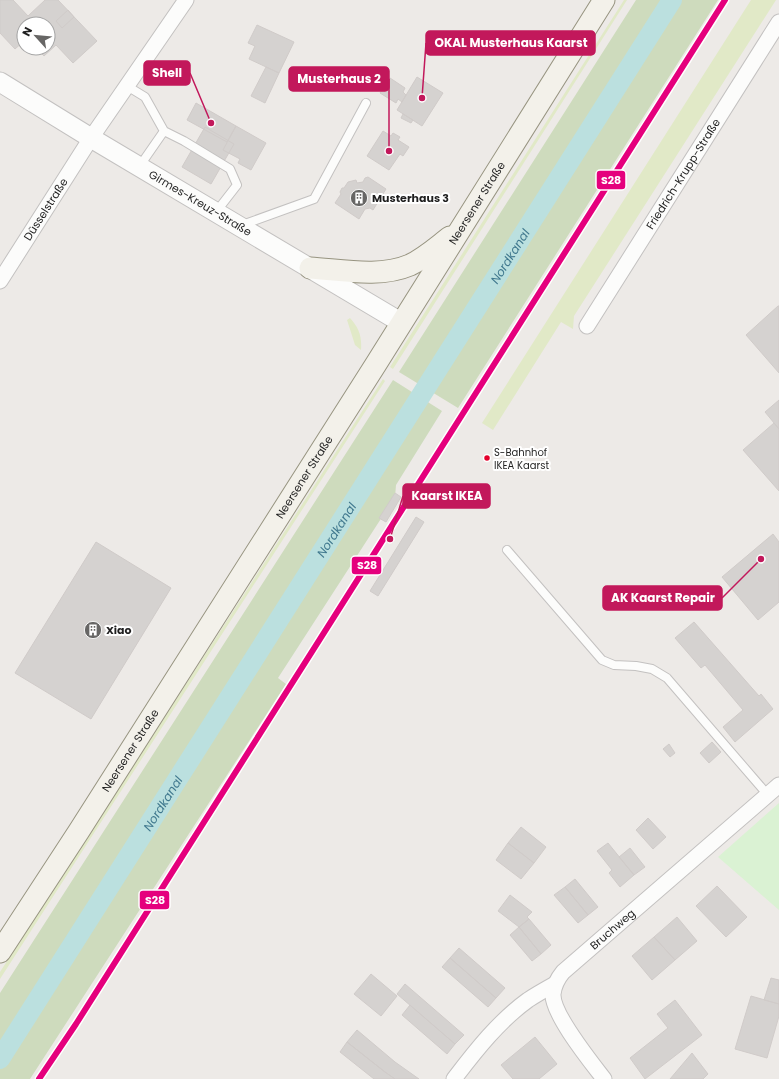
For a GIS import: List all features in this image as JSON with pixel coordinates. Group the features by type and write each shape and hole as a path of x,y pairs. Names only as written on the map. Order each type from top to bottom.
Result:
{"main road":[{"name":"Neersener Straße","path":"0,952 79,831 402,323 604,0"},
{"path":"310,268 366,272 391,270 411,264 437,248 462,227"}],"street":[{"name":"Düsselstraße","path":"0,281 91,138 186,0"},
{"name":"Friedrich-Krupp-Straße","path":"586,326 779,22"},
{"name":"Girmes-Kreuz-Straße","path":"0,82 139,167 402,323"},
{"name":"Bruchweg","path":"454,1079 482,1043 498,1026 529,999 555,984 563,972 779,785"},
{"path":"555,984 553,995 557,1011 604,1079"}],"lane":[{"path":"127,86 145,97 164,130 230,169 237,185 216,212"},
{"path":"239,226 314,199 366,103"},
{"path":"139,167 164,130"},
{"path":"507,550 602,660 614,665 636,666 652,669 667,678 767,794"}],"green space":[{"path":"624,0 627,0 393,369 390,367"},
{"path":"636,0 718,0 458,408 399,372"},
{"path":"751,0 776,0 574,316 573,329 561,322 493,430 482,423"},
{"path":"350,318 356,325 359,332 361,350 355,345 347,320"},
{"path":"383,379 385,381 0,979 0,972"},
{"path":"393,380 442,411 396,485 395,497 278,678 286,684 30,1079 0,1079 0,993"},
{"path":"779,803 779,910 718,857"}],"building":[{"path":"0,0 13,0 28,16 16,16 16,48 15,49 0,33"},
{"path":"45,0 58,0 97,41 73,63 56,45 56,16 28,16"},
{"path":"68,10 74,17 62,28 56,21"},
{"path":"257,25 294,42 279,73 249,59 255,46 248,43"},
{"path":"266,67 279,73 265,103 251,96"},
{"path":"362,72 370,76 361,91 354,87"},
{"path":"417,77 443,93 422,126 397,110"},
{"path":"390,78 405,88 403,92 406,95 402,102 398,99 396,103 380,93"},
{"path":"196,103 236,126 227,142 187,120"},
{"path":"403,114 413,120 411,123 401,118"},
{"path":"236,126 266,143 251,170 238,163 240,159 223,150"},
{"path":"205,127 234,144 211,184 182,167"},
{"path":"383,131 391,136 393,133 400,137 398,140 409,147 403,156 400,154 389,170 367,156"},
{"name":"Musterhaus 3","path":"368,177 386,189 373,210 370,208 365,209 359,219 335,203 341,194 340,192 342,188 344,188 348,182 356,180 357,183 363,182 365,178"},
{"path":"779,306 779,373 746,335"},
{"path":"779,400 779,429 765,412"},
{"path":"774,423 779,429 779,491 743,450"},
{"path":"395,493 401,497 386,522 379,518"},
{"path":"416,517 424,522 378,596 370,591"},
{"path":"773,534 779,542 779,602 758,620 722,577"},
{"name":"Xiao","path":"96,542 171,588 91,719 15,673"},
{"path":"694,622 759,696 761,694 773,709 735,742 723,727 743,710 705,665 701,668 675,638"},
{"path":"712,742 721,752 709,763 700,753"},
{"path":"669,744 675,753 670,757 663,749"},
{"path":"648,818 666,837 653,849 636,830"},
{"path":"521,827 546,847 534,863 508,843"},
{"path":"508,843 534,863 521,879 496,860"},
{"path":"608,843 634,875 620,887 609,873 612,870 597,851"},
{"path":"630,848 645,867 634,875 619,857"},
{"path":"575,879 598,907 588,915 565,887"},
{"path":"717,886 747,917 726,937 696,906"},
{"path":"565,887 588,915 578,923 554,895"},
{"path":"510,895 532,912 527,917 529,919 519,927 498,911"},
{"path":"677,917 697,941 675,960 654,937"},
{"path":"529,919 551,945 541,954 519,927"},
{"path":"519,927 541,954 532,961 510,935"},
{"path":"654,937 675,960 652,980 632,956"},
{"path":"459,948 505,988 496,998 450,958"},
{"path":"450,958 496,998 488,1007 442,967"},
{"path":"371,974 397,996 381,1016 354,994"},
{"path":"771,978 779,980 779,1004 764,1000"},
{"path":"405,984 464,1035 455,1044 397,994"},
{"path":"751,996 779,1004 779,1016 767,1058 735,1049"},
{"path":"675,1000 702,1035 645,1079 630,1058 668,1028 657,1014"},
{"path":"410,1005 455,1044 447,1054 402,1015"},
{"path":"357,1030 395,1062 419,1079 395,1079 347,1042"},
{"path":"535,1037 557,1064 539,1079 513,1079 501,1065"},
{"path":"347,1042 395,1079 374,1079 340,1052"},
{"path":"692,1053 708,1074 703,1079 670,1079"}],"waterway":[{"name":"Nordkanal","path":"0,1059 672,0"}],"transit line":[{"name":"S28","path":"39,1079 76,1024 725,0"}],"place":[{"name":"OKAL Musterhaus Kaarst","path":"422,98"},
{"name":"Shell","path":"211,123"},
{"name":"Musterhaus 2","path":"389,151"},
{"name":"Musterhaus 3","path":"359,198"},
{"name":"S-Bahnhof IKEA Kaarst","path":"487,458"},
{"name":"Kaarst IKEA","path":"390,539"},
{"name":"AK Kaarst Repair","path":"761,559"},
{"name":"Xiao","path":"93,630"}]}
